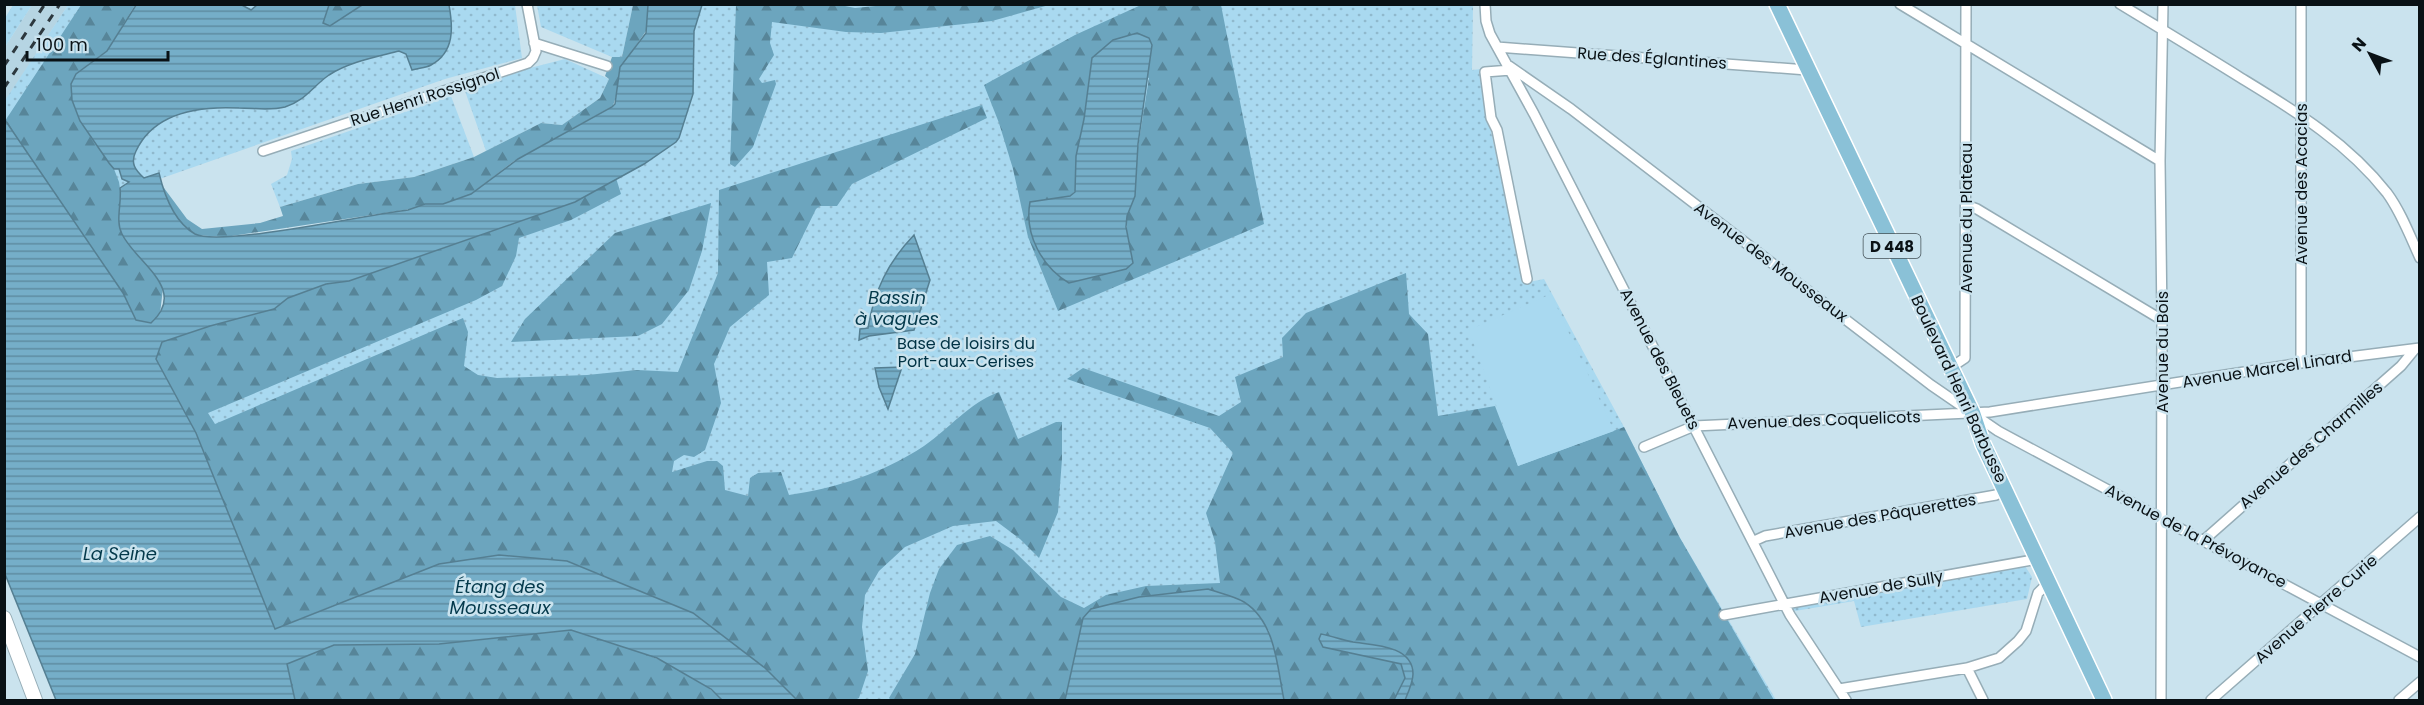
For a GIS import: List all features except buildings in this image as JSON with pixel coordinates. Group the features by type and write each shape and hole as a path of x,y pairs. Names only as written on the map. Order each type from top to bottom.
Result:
{"main road":[{"name":"D 448","path":"1777,4 1809,74"},
{"name":"Boulevard Henri Barbusse","path":"1809,74 1973,414 1983,444 2104,700"},
{"path":"4,618 35,700"}],"street":[{"path":"527,4 534,43 607,66"},
{"name":"Avenue des Bleuets","path":"1485,4 1486,21 1497,47 1534,114 1785,604 1846,700"},
{"path":"1900,4 2160,161"},
{"name":"Avenue du Plateau","path":"1950,368 1965,358 1966,4"},
{"path":"2120,4 2301,115 2339,143 2370,173 2388,195 2420,258"},
{"name":"Avenue du Bois","path":"2162,700 2160,161 2163,4"},
{"name":"Avenue des Acacias","path":"2301,4 2301,363"},
{"name":"Rue Henri Rossignol","path":"263,151 528,63 536,51 534,43"},
{"name":"Rue des Églantines","path":"1497,47 1809,74"},
{"path":"1510,68 1485,72 1491,118 1495,124 1502,153 1527,279"},
{"name":"Avenue des Mousseaux","path":"1510,68 1571,110 1931,385 1973,414"},
{"path":"1966,205 1977,208 2162,320"},
{"name":"Avenue Marcel Linard","path":"1973,414 2301,363 2397,349 2417,349"},
{"name":"Avenue des Charmilles","path":"2204,540 2401,366 2417,349"},
{"name":"Avenue des Coquelicots","path":"1644,447 1695,426 1973,414"},
{"name":"Avenue de la Prévoyance","path":"1973,414 1998,431 2420,657"},
{"name":"Avenue des Pâquerettes","path":"1754,541 1765,536 1996,495 2005,488"},
{"name":"Avenue Pierre Curie","path":"2211,700 2420,518"},
{"name":"Avenue de Sully","path":"1724,615 2038,559"},
{"path":"1839,689 1968,668 1999,658 2026,631 2038,593 2049,582"},
{"path":"1968,668 1983,700"},
{"path":"2398,700 2420,682"}],"shaded area":[{"path":"32,5 68,5 5,102 5,47"}],"green space":[{"path":"835,4 855,8 896,4 1049,5 992,21 881,33 846,32 772,22 770,43 774,55 759,79 762,83 775,80 776,84 753,147 735,167 730,164 736,5"},
{"path":"13,5 32,5 5,47 5,18"},
{"path":"68,5 515,5 522,58 445,79 65,212 5,120 4,102"},
{"path":"81,5 135,5 107,51 76,74 72,100 80,121 114,169 122,202 149,266 163,288 160,314 151,323 136,320 123,293 5,121"},
{"path":"329,5 362,5 330,26 323,23"},
{"path":"537,5 633,5 622,57 612,57 541,27"},
{"path":"633,5 649,5 646,31 628,57 613,106 514,161 471,194 444,204 225,237 194,235 175,217 158,189 164,188 187,219 202,229 260,223 283,216 280,207 358,184 414,177 474,157 541,123 562,125 600,98 609,79 605,76 612,57 622,57"},
{"name":"Base de loisirs du Port-aux-Cerises","path":"702,5 1473,5 1472,70 1482,69 1490,127 1524,283 1544,279 1624,427 1680,538 1776,700 295,700 287,664 275,629 162,342 274,309 288,298 326,284 349,281 575,202 644,164 679,138 693,94 694,31"},
{"path":"1141,5 1221,5 1264,224 1058,311 1028,237 1013,169 984,85 1075,35","holes":["1092,58 1149,78 1127,216 1127,239 1102,275 1069,283 1070,196 1076,190 1076,156 1084,119"]},
{"path":"565,59 609,79 600,98 562,125 541,123 486,151 465,91 530,68"},
{"path":"451,96 474,157 414,177 358,184 280,207 271,184 287,175 292,159 291,151"},
{"path":"982,105 987,118 852,184 837,206 820,206 816,209 792,258 767,262 769,295 730,327 714,364 721,403 705,450 694,457 684,455 674,461 672,472 707,461 717,461 723,466 725,490 748,496 750,478 758,473 781,472 789,495 842,484 876,472 924,446 969,409 999,392 1018,439 1056,422 1062,422 1058,512 1039,558 1020,539 996,521 953,526 905,547 879,571 865,595 862,627 868,671 859,698 855,700 797,700 765,668 693,613 567,561 337,604 275,629 196,433 156,359 162,342 274,309 288,298 326,284 349,281 575,202 616,178 621,194 571,220 519,238 516,256 502,286 476,300 208,413 215,424 463,318 468,332 464,366 478,375 497,378 587,375 637,370 678,372 718,273 719,190"},
{"path":"711,203 702,251 689,290 662,324 638,336 511,342 525,319 615,233"},
{"path":"1406,273 1409,314 1428,334 1438,416 1495,406 1518,466 1624,427 1680,538 1774,700 1284,700 1269,631 1257,615 1083,618 1065,700 891,700 889,698 915,654 930,593 939,569 957,545 990,536 1013,550 1061,597 1084,608 1106,595 1146,586 1220,583 1215,542 1206,513 1233,453 1210,428 1067,379 1083,368 1219,416 1241,402 1235,377 1283,357 1282,338 1306,313"},
{"path":"1551,294 1614,431 1518,466 1469,330"},
{"path":"2025,566 2032,577 2027,599 1861,627 1854,601 1795,611 1791,606"},
{"path":"571,630 651,656 671,665 706,686 722,700 295,700 287,664 334,645 439,644"}],"water":[{"path":"240,4 251,10 257,5 329,5 323,23 330,26 362,5 449,5 450,38 439,60 427,67 412,70 406,54 399,51 363,60 337,70 298,101 285,107 194,110 166,120 154,128 136,151 133,159 136,169 144,178 159,173 167,198 181,222 195,234 210,237 263,233 408,210 425,204 443,204 471,194 518,159 615,104 620,67 646,33 648,5 702,5 694,31 693,94 679,138 644,164 575,202 349,281 326,284 288,298 274,309 162,342 156,359 196,433 275,629 439,564 499,555 567,561 693,613 765,668 797,700 722,700 711,689 657,658 571,630 439,644 334,645 287,664 295,700 56,700 5,574 5,120 123,293 136,320 151,323 161,311 164,299 162,287 156,276 129,244 120,229 120,188 129,182 122,179 119,169 114,169 109,163 80,121 72,100 71,84 76,74 107,51 136,5"},
{"path":"1137,33 1149,38 1152,45 1138,144 1135,196 1127,216 1126,227 1133,263 1126,269 1069,283 1051,268 1037,248 1030,226 1030,202 1070,196 1075,192 1076,156 1084,119 1092,58 1113,40"},
{"name":"Bassin à vagues","path":"914,235 930,280 914,330 869,336 859,340 860,329 868,328 883,278"},
{"path":"902,367 888,409 879,387 875,368"},
{"path":"1208,589 1244,602 1263,621 1277,660 1284,700 1065,700 1083,618 1091,609 1139,597"},
{"path":"1321,634 1390,648 1406,657 1411,664 1413,674 1405,700 1394,700 1405,678 1401,664 1323,647 1319,639"}],"railway":[{"path":"4,66 45,4"},
{"path":"4,88 60,4"}],"water label":[{"name":"La Seine","path":"120,553"},
{"name":"Étang des Mousseaux","path":"500,596"}]}
